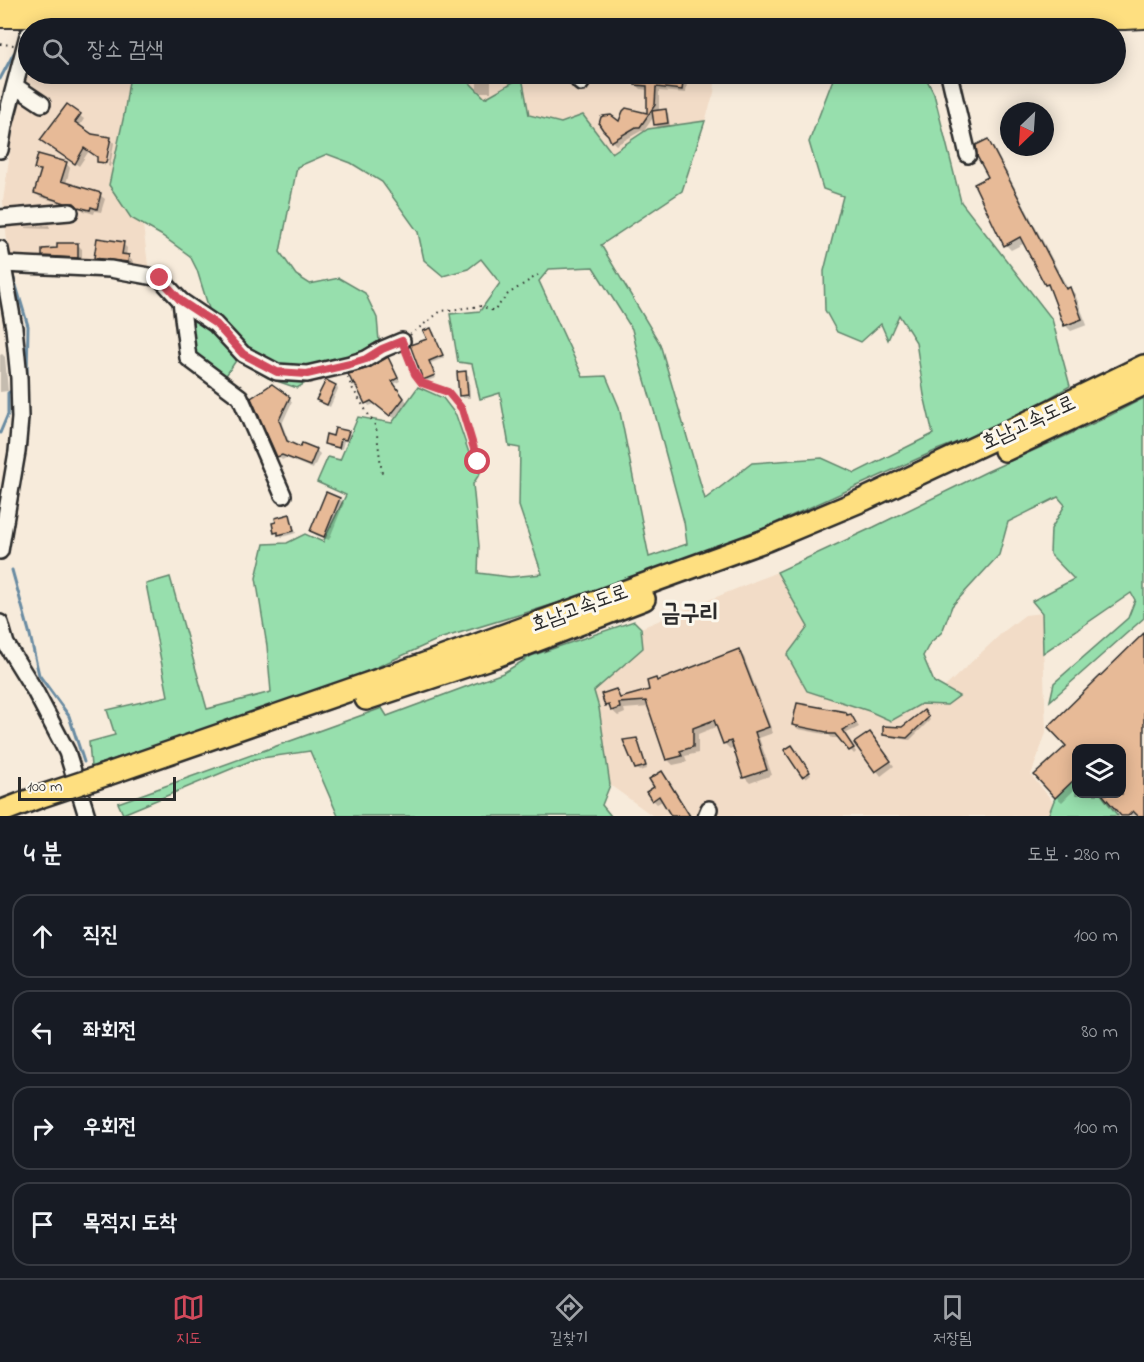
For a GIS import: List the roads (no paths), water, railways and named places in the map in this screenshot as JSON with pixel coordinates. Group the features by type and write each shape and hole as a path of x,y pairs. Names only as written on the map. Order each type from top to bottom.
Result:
{"highway":[{"name":"호남고속도로","path":"0,812 44,802 113,778 767,540 876,494 1144,366"},
{"name":"호남고속도로","path":"113,778 496,656 740,563 870,510 1144,384"},
{"name":"호남고속도로","path":"25,816 44,802"}],"main road":[{"path":"0,5 1144,5"},
{"path":"0,18 18,18"},
{"path":"1126,20 1144,19"}],"street":[{"path":"0,150 18,74"},
{"path":"951,84 968,155"},
{"path":"15,86 42,104"},
{"path":"0,218 70,212"},
{"path":"0,551 4,511 17,452 20,418 14,328 1,254 160,278 181,301 216,324 243,354 277,372 307,374 345,366 366,359 402,341"},
{"path":"181,301 188,358 240,397 283,495"},
{"path":"0,623 6,644 35,691 68,753 87,816"}],"waterway":[{"path":"0,79 14,53"},
{"path":"14,279 28,326 27,376"},
{"path":"0,433 8,414 8,393 11,391"},
{"path":"12,570 39,675 69,716 84,762"}],"district":[{"name":"금구리","path":"690,612"}]}
